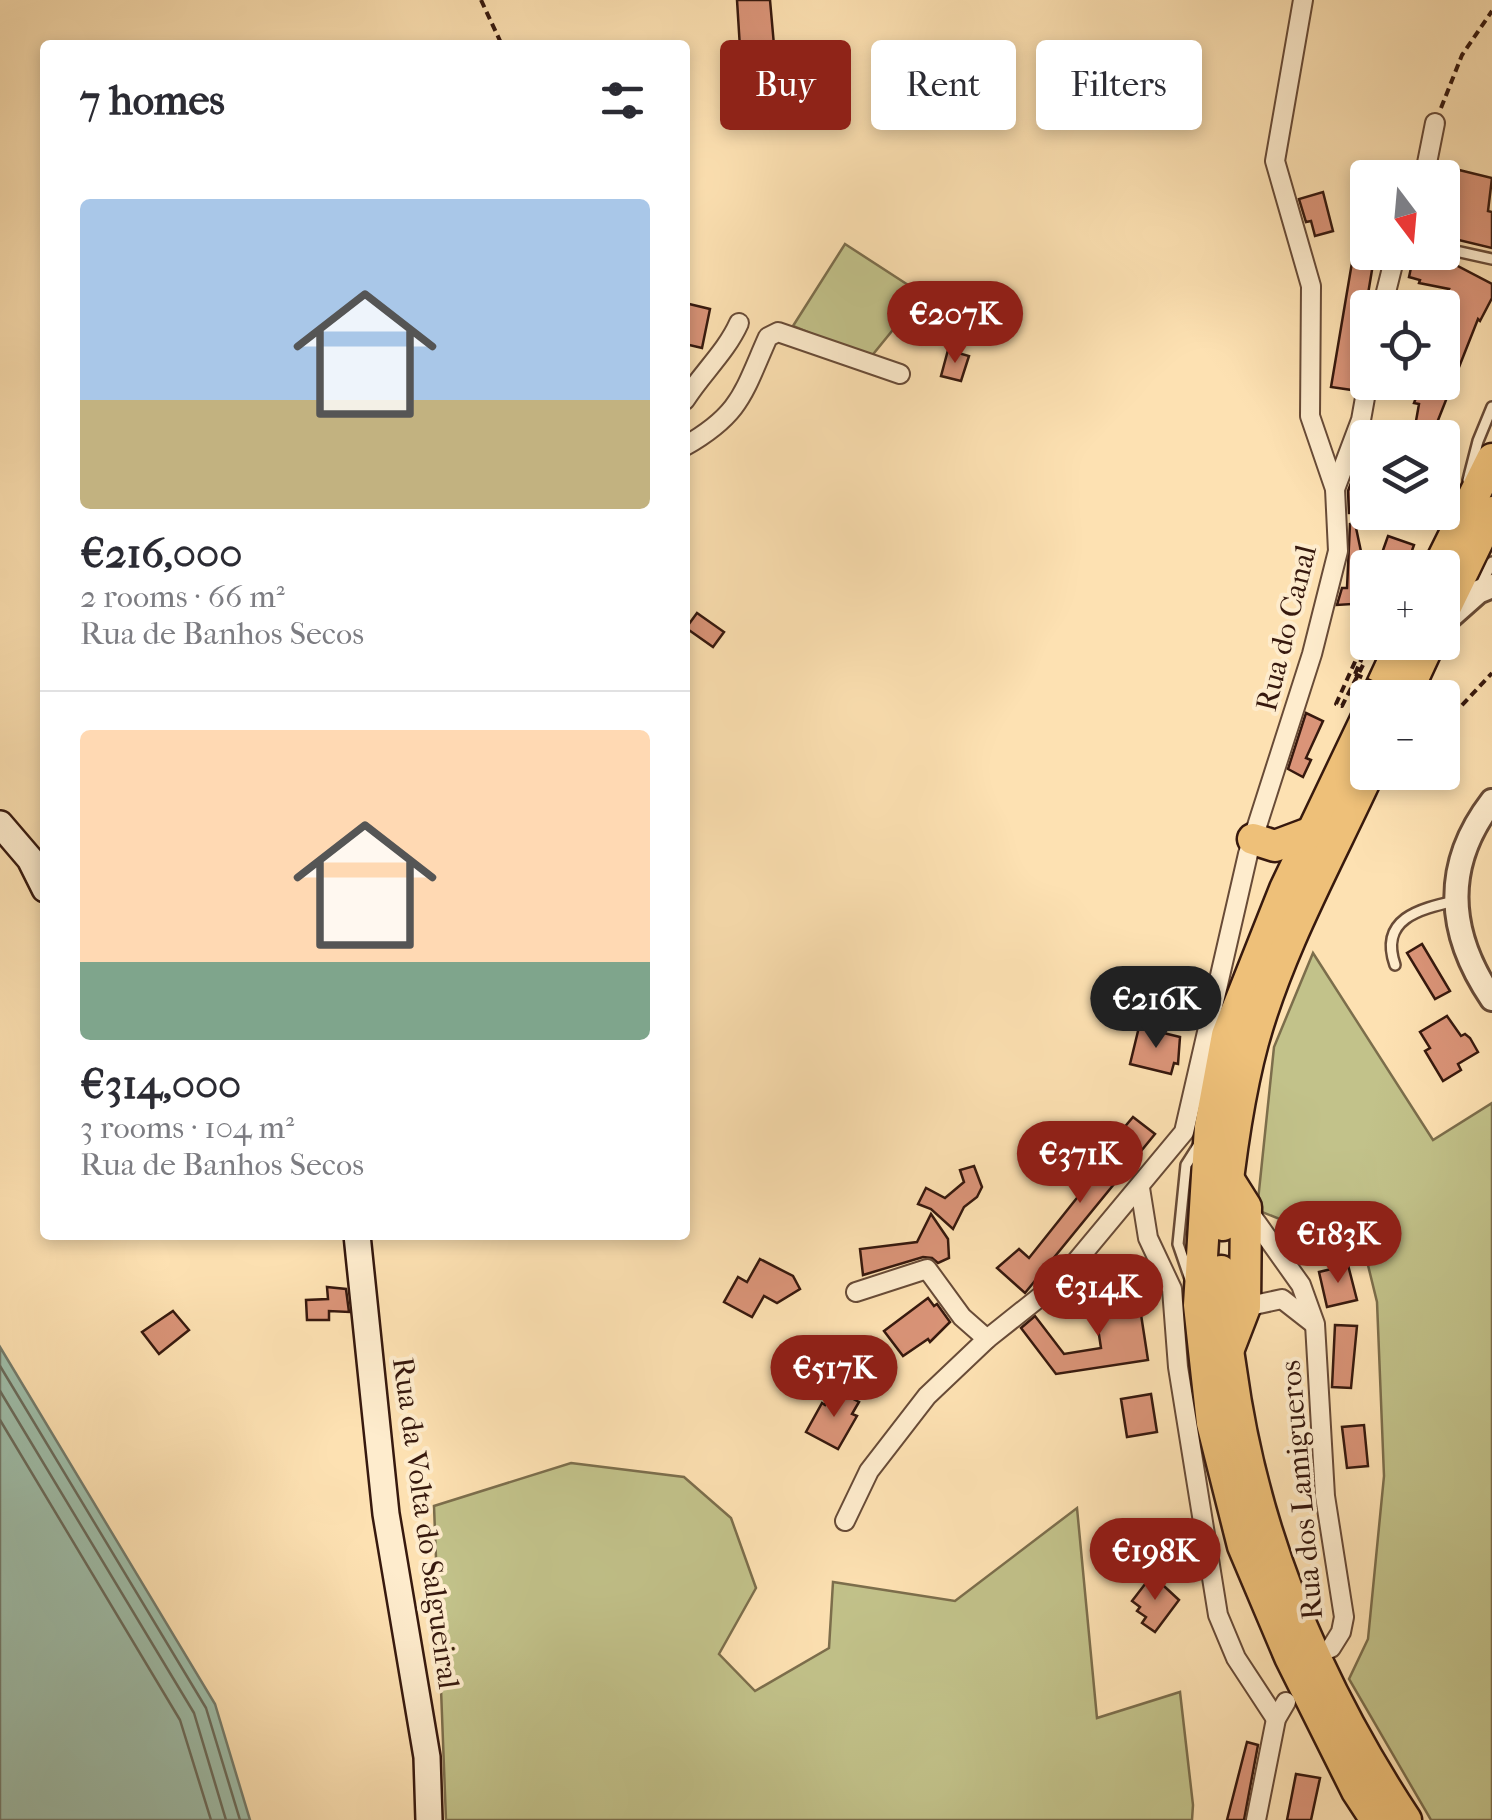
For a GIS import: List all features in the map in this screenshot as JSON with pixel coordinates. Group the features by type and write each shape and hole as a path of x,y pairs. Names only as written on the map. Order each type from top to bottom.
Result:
{"highway":[{"path":"1447,550 1492,459"},
{"path":"1460,578 1492,512"},
{"path":"1350,753 1284,889 1227,1035 1210,1127 1200,1306 1212,1423 1243,1546 1290,1657 1370,1815"},
{"path":"1361,790 1287,947 1253,1042 1228,1177 1220,1305 1237,1417 1266,1536 1310,1650 1406,1820"},
{"path":"1251,846 1275,846 1312,832"},
{"path":"1251,846 1268,860 1284,889"},
{"path":"1228,1177 1246,1207 1245,1308 1228,1351"}],"main road":[{"path":"0,824 30,859 40,878"},
{"name":"Rua da Volta do Salgueiral","path":"358,1240 386,1514 427,1757 428,1820"}],"street":[{"name":"Rua do Canal","path":"845,1520 869,1472 926,1396 987,1339 1060,1280 1184,1132 1251,846 1312,654 1338,551 1335,489 1310,416 1310,286 1275,161 1302,0"},
{"path":"1428,160 1435,123"},
{"path":"690,392 702,372 730,344 738,323"},
{"path":"690,443 718,427 739,402 768,337 778,332 900,374"},
{"path":"1335,489 1365,400"},
{"path":"1460,609 1485,589"},
{"path":"1492,802 1474,826 1455,885 1454,902 1463,948 1492,999"},
{"path":"1140,1188 1148,1238 1172,1289 1178,1367 1218,1615 1236,1658 1276,1719"},
{"name":"Rua dos Lamigueros","path":"1246,1207 1301,1285 1315,1324 1326,1496 1344,1617 1341,1632 1331,1648"},
{"path":"856,1292 927,1269 962,1317 987,1339"},
{"name":"Rua dos Lamigueros","path":"1245,1308 1282,1299 1315,1324"},
{"path":"1256,1820 1276,1719 1286,1702"}],"lane":[{"path":"1460,252 1492,259"},
{"path":"1461,520 1470,467 1492,406"},
{"path":"1485,589 1492,562"},
{"path":"1395,965 1390,950 1393,932 1402,921 1421,909 1454,902"}],"path":[{"path":"480,0 500,40"},
{"path":"1435,123 1462,55 1492,11"},
{"path":"1356,660 1336,704 1342,706 1364,660"},
{"path":"1362,660 1355,674 1368,680"},
{"path":"1460,708 1492,673"}],"green space":[{"path":"845,244 922,294 870,358 793,326"},
{"path":"1313,953 1433,1140 1492,1103 1492,1820 1431,1820 1349,1679 1368,1639 1384,1476 1377,1302 1365,1253 1257,1210 1274,1047"},
{"path":"571,1463 684,1477 731,1518 756,1588 719,1654 755,1691 829,1648 833,1582 955,1601 1077,1508 1097,1718 1180,1692 1192,1820 446,1820 434,1506"}],"water":[{"path":"0,1347 215,1704 250,1820 0,1820"}],"building":[{"path":"737,0 770,0 774,40 740,40"},
{"path":"1460,170 1492,178 1488,211 1492,212 1492,248 1460,240"},
{"path":"1323,192 1333,231 1315,236 1299,199"},
{"path":"1460,267 1492,284 1492,298 1478,319 1460,365 1460,290 1419,283 1420,280 1409,277 1411,270"},
{"path":"1351,270 1372,270 1369,290 1350,290 1350,390 1331,387"},
{"path":"690,304 710,309 702,348 690,345"},
{"path":"948,350 969,356 961,381 941,376"},
{"path":"1446,400 1438,420 1416,420 1419,404 1414,403"},
{"path":"1350,524 1350,530 1356,530 1361,550 1350,550 1350,604 1337,605 1342,588 1347,588"},
{"path":"1388,536 1414,545 1412,550 1383,550"},
{"path":"697,613 724,632 713,647 690,631 690,623"},
{"path":"1306,713 1323,721 1306,758 1311,760 1303,777 1288,769"},
{"path":"1422,944 1450,991 1435,999 1407,953"},
{"path":"1447,1016 1461,1036 1470,1038 1478,1052 1458,1064 1461,1070 1443,1081 1425,1051 1430,1048 1420,1032"},
{"path":"1139,1027 1180,1037 1178,1064 1174,1063 1171,1074 1130,1064"},
{"path":"1133,1117 1155,1134 1025,1293 997,1268 1019,1249 1029,1258 1108,1159 1102,1154"},
{"path":"974,1166 982,1187 964,1207 953,1229 931,1209 918,1204 926,1188 945,1198 964,1182 960,1170"},
{"path":"931,1214 948,1239 949,1258 938,1263 923,1257 863,1275 860,1249 917,1242"},
{"path":"760,1259 793,1276 800,1289 777,1303 764,1296 752,1317 724,1302 738,1277 747,1282"},
{"path":"1348,1265 1357,1300 1327,1307 1319,1272"},
{"path":"327,1287 346,1289 349,1312 329,1311 329,1320 307,1320 306,1300 328,1299"},
{"path":"1138,1295 1148,1360 1056,1374 1021,1328 1035,1316 1064,1354 1101,1348 1094,1302"},
{"path":"928,1298 950,1322 930,1342 928,1339 903,1356 884,1331"},
{"path":"173,1311 189,1330 159,1354 142,1332"},
{"path":"1335,1325 1357,1326 1351,1388 1332,1387"},
{"path":"838,1391 859,1402 852,1414 857,1416 838,1449 806,1432 822,1403 825,1405 830,1396 835,1399"},
{"path":"1151,1394 1157,1432 1127,1437 1121,1399"},
{"path":"1364,1425 1368,1466 1347,1468 1342,1427"},
{"path":"1152,1575 1179,1600 1155,1632 1142,1623 1146,1617 1132,1601"},
{"path":"1247,1742 1258,1745 1244,1820 1227,1820"},
{"path":"1296,1774 1320,1778 1311,1820 1287,1820"}]}
